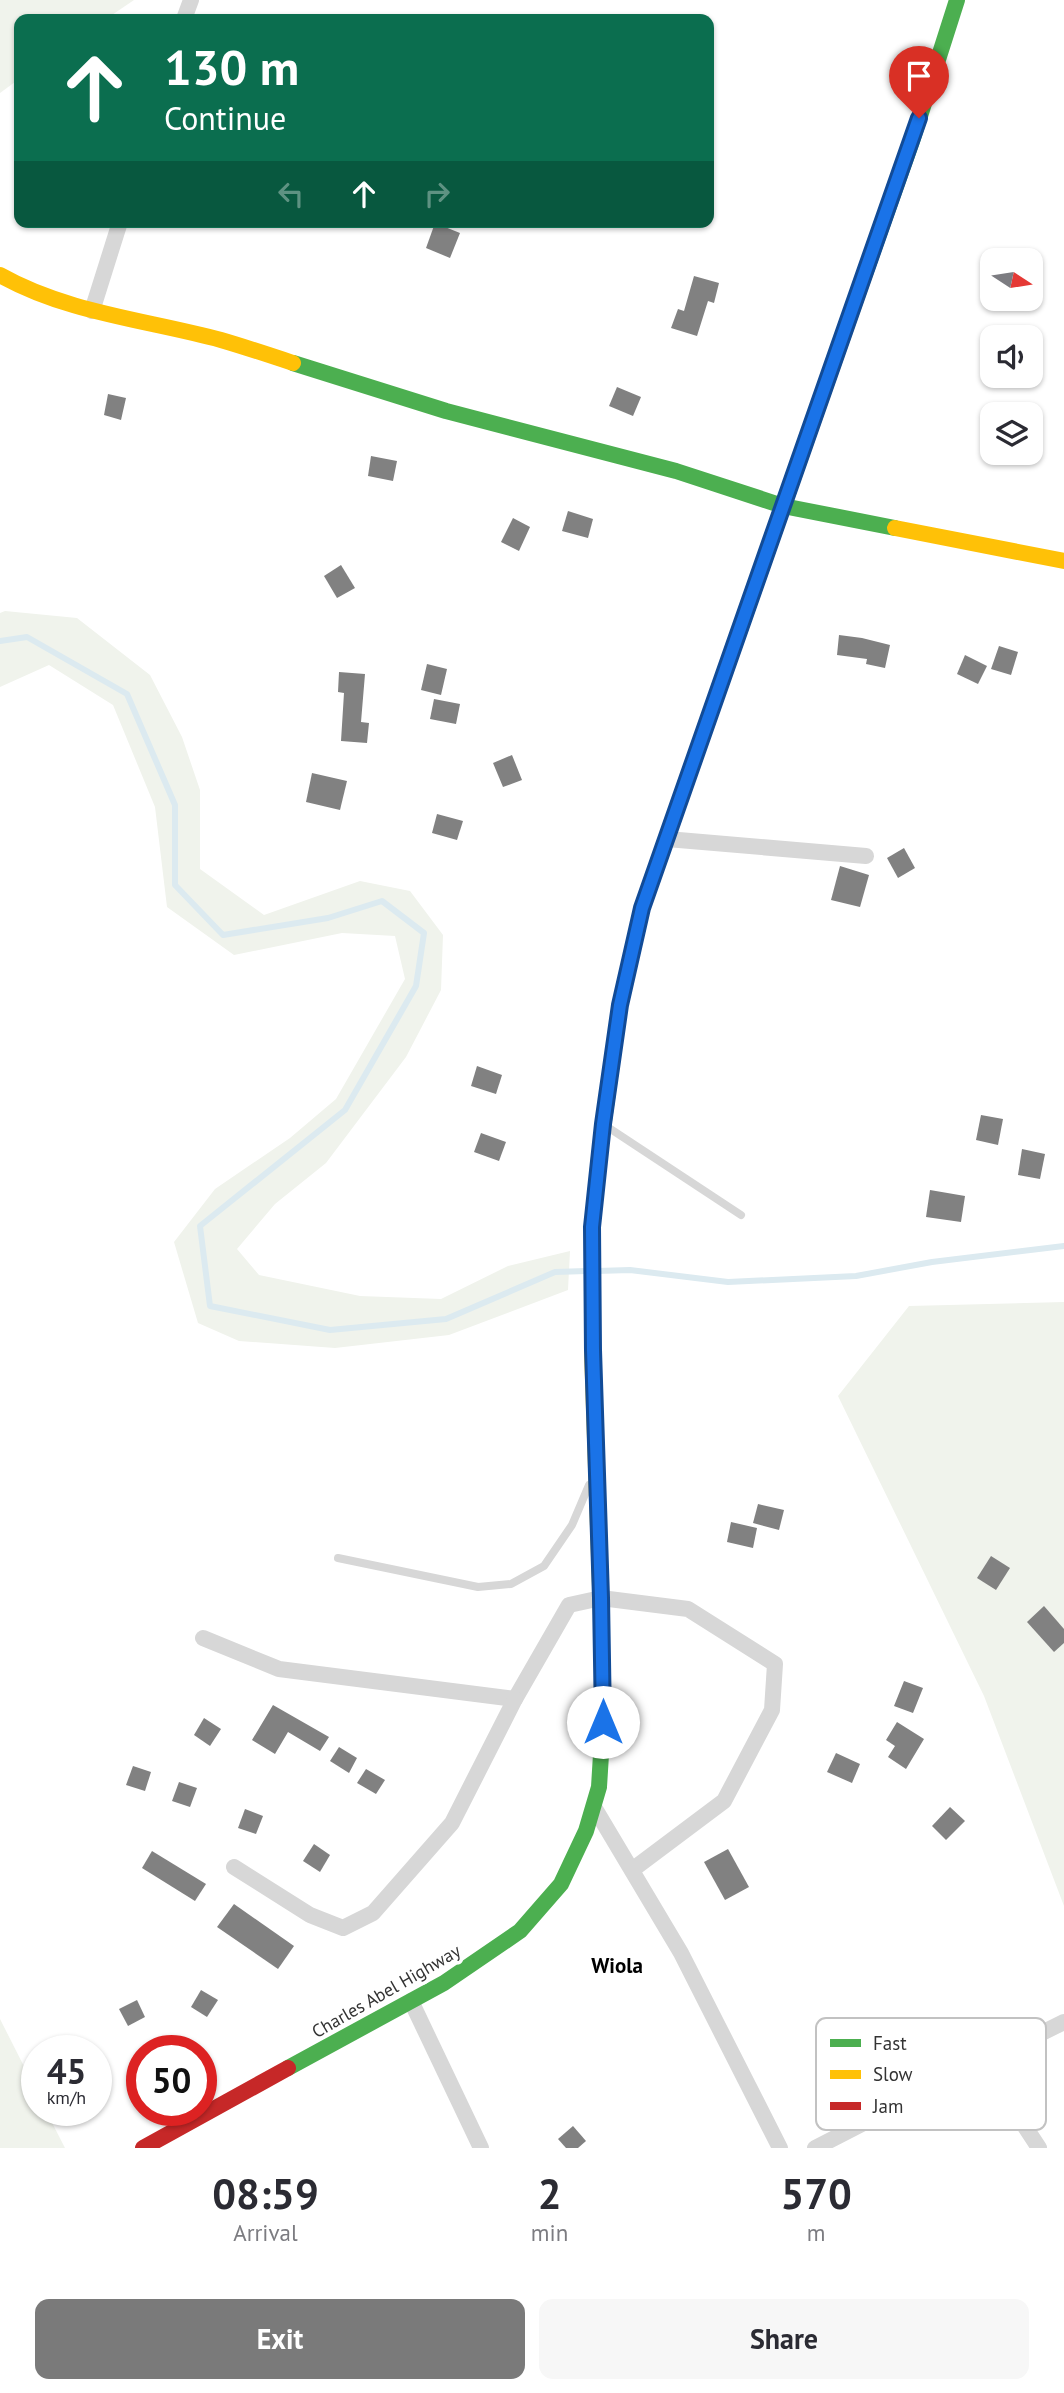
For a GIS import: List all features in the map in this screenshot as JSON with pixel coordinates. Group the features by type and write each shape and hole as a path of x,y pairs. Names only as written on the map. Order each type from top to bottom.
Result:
{"main road":[{"path":"603,1124 620,1005 642,908 912,141 957,0"},
{"path":"0,275 13,283 92,311 221,340 446,411 676,471 783,506 1064,561"},
{"name":"Charles Abel Highway","path":"143,2148 444,1983 520,1931 561,1884 586,1832 599,1787 603,1722 592,1227 603,1124"}],"street":[{"path":"92,311 118,228"},
{"path":"667,839 866,856"},
{"path":"234,1867 310,1915 343,1928 373,1913 452,1823 515,1699 569,1605 601,1598 688,1609 775,1664 772,1710 724,1801 632,1870"},
{"path":"203,1638 279,1669 515,1699"},
{"path":"594,1807 681,1953 780,2148"},
{"path":"411,2001 481,2148"},
{"path":"1046,2031 1064,2022"},
{"path":"815,2148 850,2130"},
{"path":"1027,2130 1039,2148"}],"lane":[{"path":"603,1124 741,1216"},
{"path":"338,1558 478,1587 511,1584 544,1566 572,1525 596,1469"}],"shaded area":[{"path":"0,0 134,0 113,14 14,14 14,83 0,93"},
{"path":"5,611 77,618 150,675 182,737 200,790 200,869 264,915 360,881 410,891 443,935 441,990 406,1057 326,1163 275,1204 237,1249 259,1275 360,1296 441,1299 508,1266 570,1251 568,1290 449,1335 335,1348 239,1341 198,1323 174,1242 215,1189 290,1138 336,1099 405,979 395,936 342,933 234,955 167,907 155,807 113,705 49,665 0,687 0,613"},
{"path":"1064,1302 1064,1906 984,1696 838,1396 909,1306"},
{"path":"0,2019 21,2060 21,2126 54,2126 65,2148 0,2148"}],"building":[{"path":"433,228 448,228 460,233 450,258 426,248"},
{"path":"694,276 719,283 714,303 708,301 697,336 671,328 678,309 684,311"},
{"path":"617,387 641,397 633,416 609,406"},
{"path":"108,394 126,398 121,420 104,415"},
{"path":"371,456 397,461 393,481 368,476"},
{"path":"568,511 593,519 588,538 562,531"},
{"path":"513,518 530,527 519,551 501,542"},
{"path":"341,565 355,588 337,598 324,576"},
{"path":"839,635 890,645 885,668 866,664 867,659 837,655"},
{"path":"999,646 1018,652 1011,675 991,669"},
{"path":"965,655 987,666 978,684 957,674"},
{"path":"427,664 447,669 441,695 421,690"},
{"path":"339,672 365,674 361,722 369,723 367,743 341,741 344,693 338,692"},
{"path":"434,699 460,704 456,724 430,719"},
{"path":"512,755 522,780 503,787 493,763"},
{"path":"312,773 347,781 340,810 306,802"},
{"path":"437,814 463,821 457,840 432,833"},
{"path":"904,848 915,868 898,878 887,858"},
{"path":"840,866 869,875 860,907 831,900"},
{"path":"477,1066 502,1075 496,1094 471,1086"},
{"path":"981,1115 1003,1119 998,1145 976,1140"},
{"path":"481,1133 506,1142 499,1161 474,1152"},
{"path":"1022,1149 1045,1154 1040,1179 1018,1175"},
{"path":"930,1190 965,1196 961,1222 926,1217"},
{"path":"758,1504 784,1510 779,1530 753,1523"},
{"path":"731,1522 757,1528 753,1548 727,1542"},
{"path":"991,1556 1010,1568 996,1590 977,1578"},
{"path":"1044,1606 1064,1629 1064,1643 1054,1652 1027,1622"},
{"path":"904,1681 923,1688 913,1713 894,1706"},
{"path":"273,1705 329,1737 320,1751 288,1732 275,1754 252,1740"},
{"path":"204,1718 221,1729 210,1746 194,1735"},
{"path":"897,1722 924,1739 906,1769 888,1757 895,1746 886,1740"},
{"path":"339,1747 357,1758 349,1773 330,1761"},
{"path":"836,1753 860,1764 852,1783 827,1772"},
{"path":"133,1766 151,1772 145,1791 126,1785"},
{"path":"366,1769 385,1780 376,1794 357,1783"},
{"path":"179,1782 197,1788 190,1807 172,1801"},
{"path":"950,1807 965,1821 946,1840 932,1826"},
{"path":"245,1809 263,1816 256,1834 238,1828"},
{"path":"314,1844 330,1855 320,1872 303,1861"},
{"path":"728,1849 749,1887 725,1900 704,1862"},
{"path":"152,1851 206,1884 195,1901 142,1868"},
{"path":"234,1904 294,1946 278,1969 217,1927"},
{"path":"201,1990 218,2000 207,2017 191,2007"},
{"path":"137,2000 145,2017 128,2026 119,2009"},
{"path":"573,2126 586,2141 578,2148 566,2148 558,2139"}],"waterway":[{"path":"0,641 27,637 127,694 175,805 175,885 223,935 328,918 382,901 424,933 416,986 345,1110 200,1226 210,1306 330,1330 446,1319 555,1272 586,1271"},
{"path":"597,1271 630,1270 728,1282 856,1276 932,1262 1064,1246"}],"traffic: fast":[{"path":"866,271 912,141 957,0"},
{"path":"293,363 446,411 676,471 783,506 895,528"},
{"path":"599,1157 620,1005 642,908 762,567"},
{"path":"288,2068 444,1983 520,1931 561,1884 586,1831 599,1787 603,1722 601,1616"}],"traffic: slow":[{"path":"762,567 866,271"},
{"path":"0,275 26,288 80,307 221,340 293,363"},
{"path":"895,528 1064,561"},
{"path":"599,1157 592,1227 592,1350 601,1616"}],"traffic: jam":[{"path":"143,2148 288,2068"}],"district":[{"name":"Wiola","path":"617,1965"}],"route":[{"path":"603,1722 592,1227 620,1005 642,908 919,118"}]}
